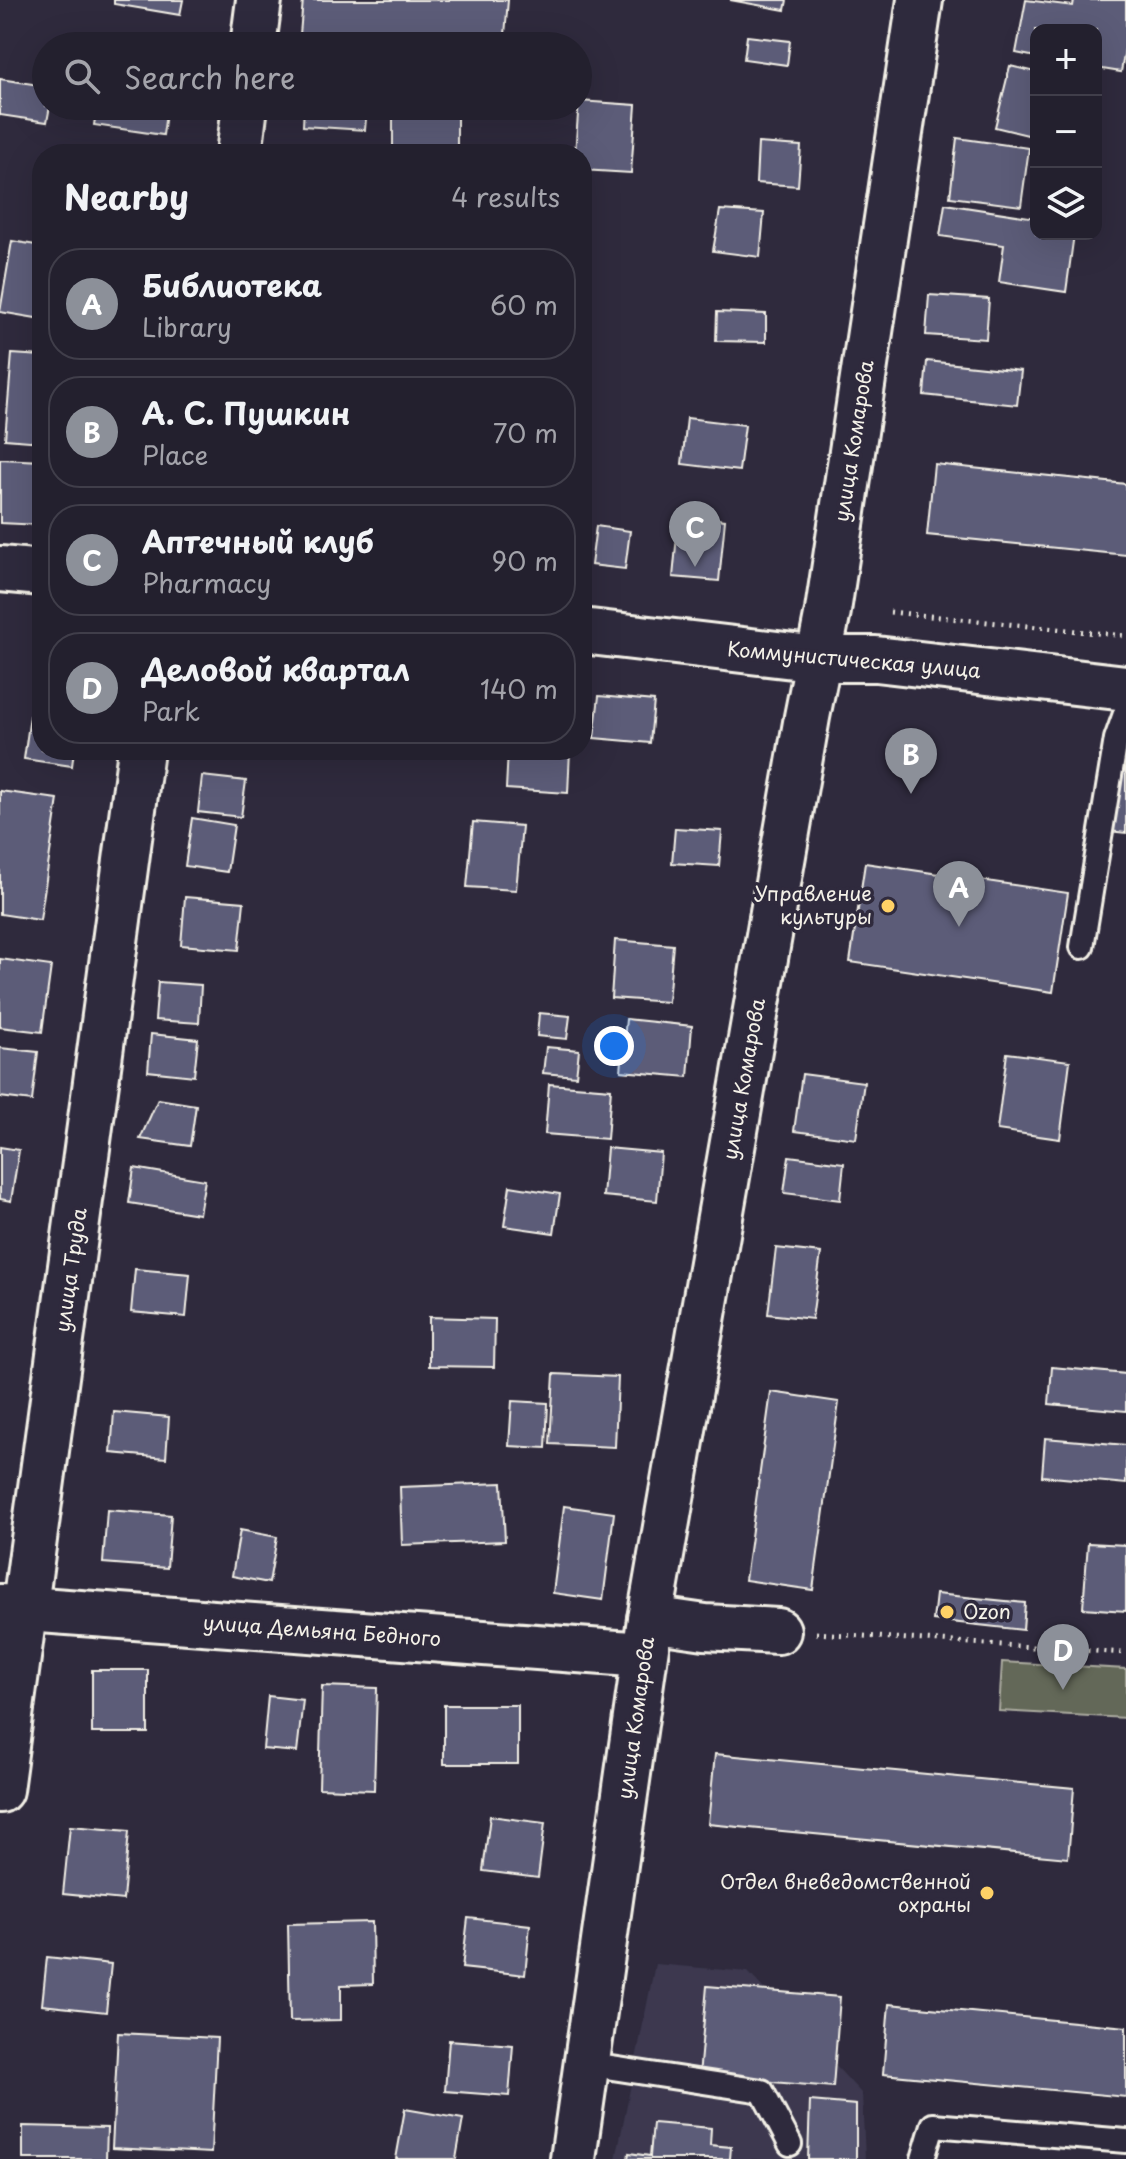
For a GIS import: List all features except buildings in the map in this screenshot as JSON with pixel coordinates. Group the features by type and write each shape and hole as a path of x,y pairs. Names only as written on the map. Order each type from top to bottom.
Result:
{"main road":[{"path":"255,32 259,0"},
{"name":"улица Комарова","path":"573,2159 647,1637 828,611 920,0"},
{"path":"240,144 243,120"},
{"path":"0,569 32,572"},
{"name":"Коммунистическая улица","path":"592,632 819,659 876,659 1126,688"},
{"name":"улица Труда","path":"0,1790 13,1608 140,760"},
{"name":"улица Демьяна Бедного","path":"13,1608 647,1637 705,1627 778,1631"}],"lane":[{"path":"1082,947 1116,739 1126,711"},
{"path":"586,2064 762,2091 790,2144"},
{"path":"923,2159 933,2125 1126,2141"}],"path":[{"path":"890,612 1126,636"},
{"path":"778,1631 1126,1653"}],"shaded area":[{"path":"655,1964 748,1972 862,2094 865,2159 616,2159"}],"green space":[{"path":"1002,1662 1126,1669 1126,1718 999,1711"}],"place":[{"name":"Аптечный клуб","path":"695,567"},
{"name":"А. С. Пушкин","path":"911,794"},
{"name":"Управление культуры","path":"888,906"},
{"name":"Библиотека","path":"959,927"},
{"name":"Ozon","path":"947,1612"},
{"name":"Деловой квартал","path":"1063,1690"},
{"name":"Отдел вневедомственной охраны","path":"987,1893"}]}
